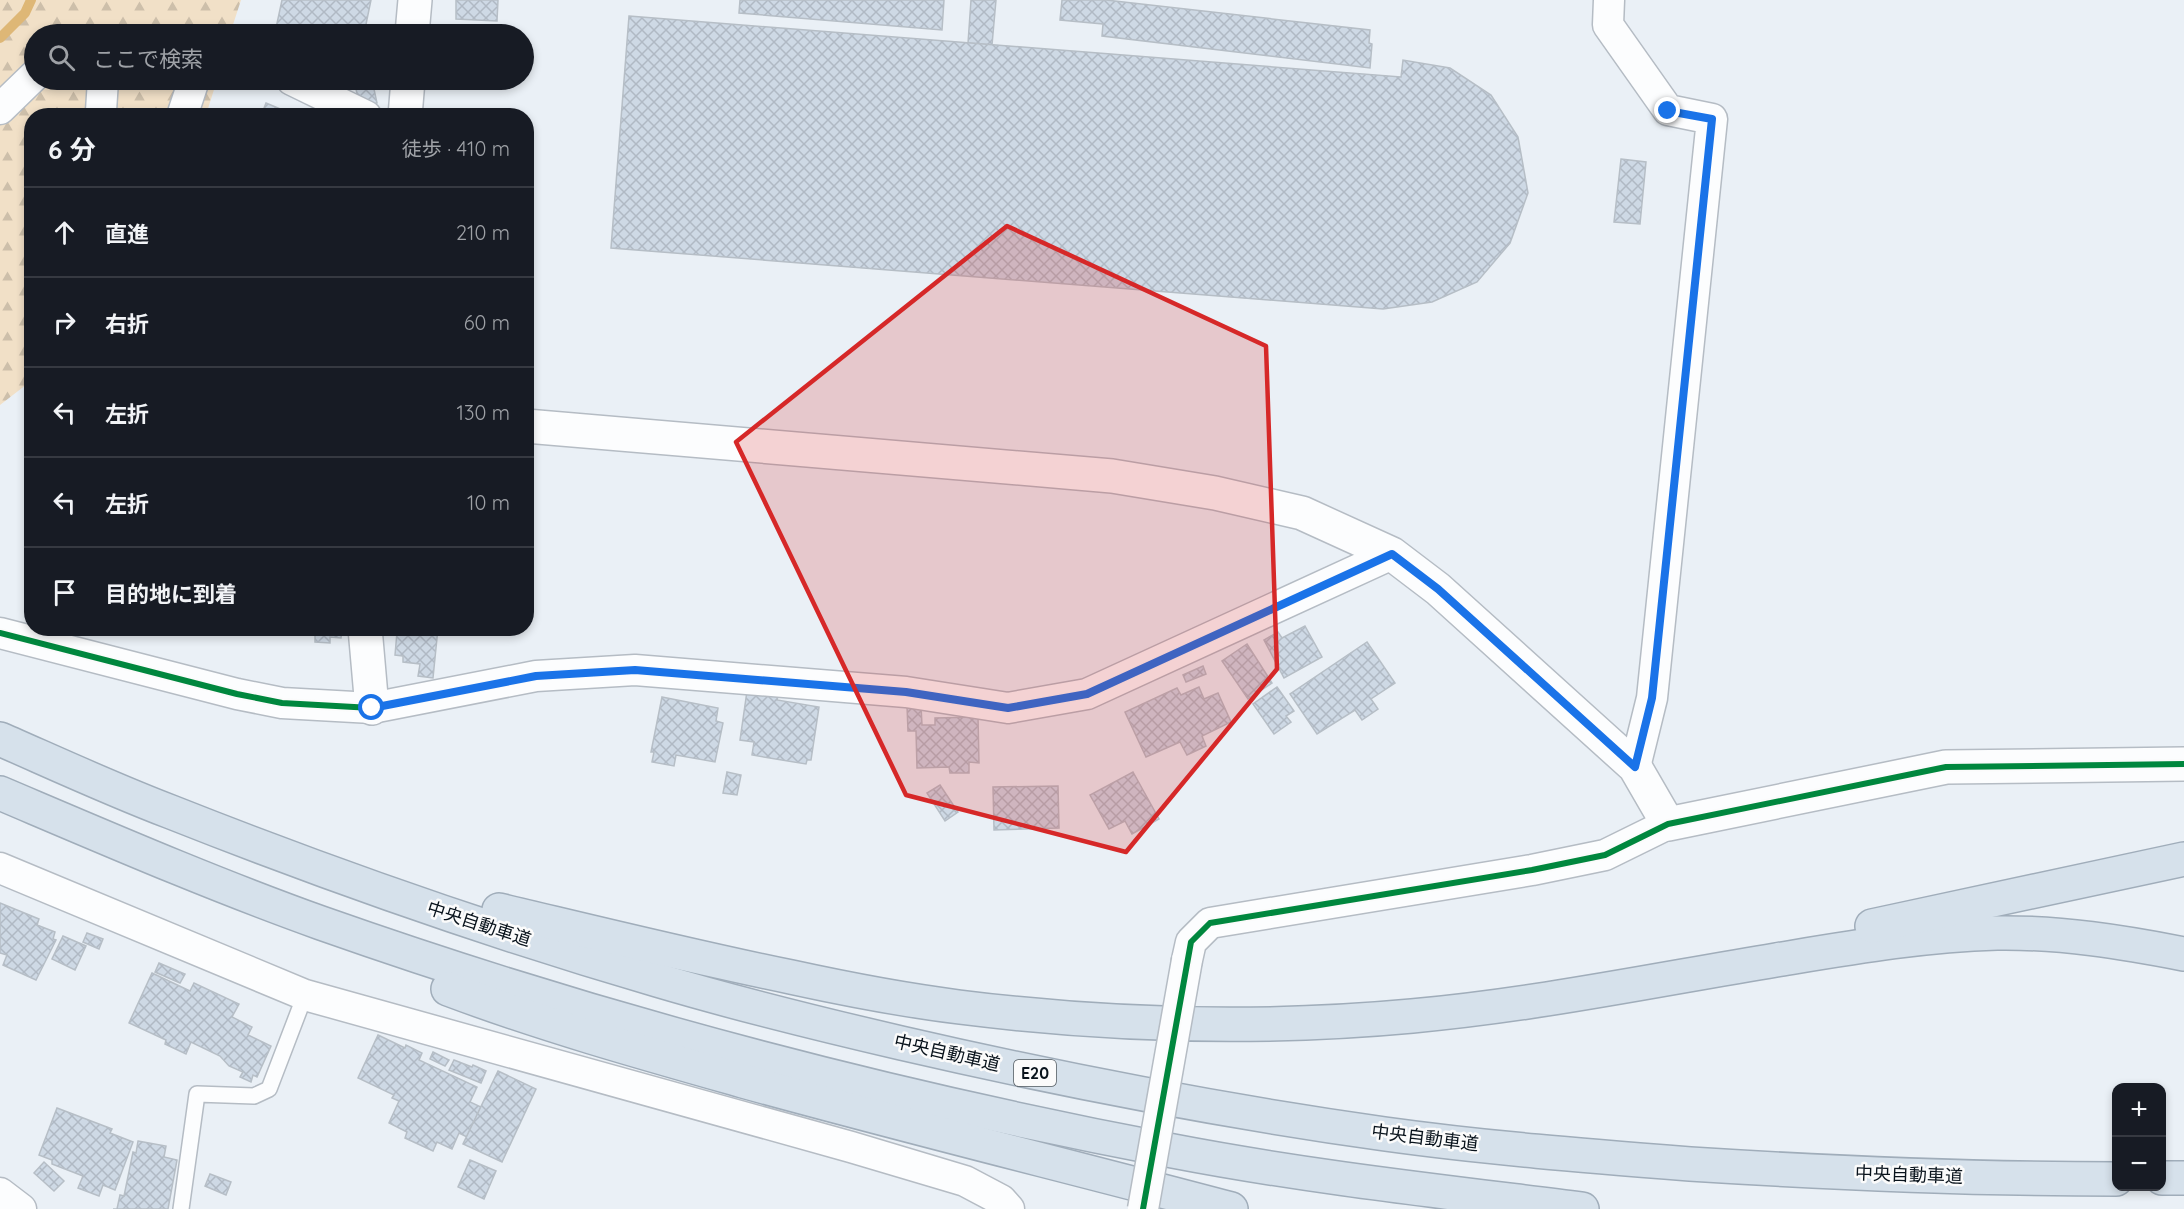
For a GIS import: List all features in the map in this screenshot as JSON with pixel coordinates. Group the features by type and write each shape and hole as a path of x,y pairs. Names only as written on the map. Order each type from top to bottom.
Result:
{"highway":[{"name":"中央自動車道","path":"0,739 166,811 336,875 495,930 660,981 823,1024 1002,1066 1186,1102 1389,1134 1592,1157 1796,1171 2002,1179 2112,1179"},
{"path":"0,794 141,863 312,938 485,1003 647,1054 806,1098 1232,1209"},
{"path":"0,794 143,854 318,922 494,982 811,1073 995,1115 1177,1152 1381,1184 1582,1209"},
{"path":"166,811 507,912 675,953 840,987 956,1007 1079,1020 1184,1025 1313,1023 1413,1016 1512,1004 1843,949 1917,939 1999,933 2067,936 2134,944 2184,954"},
{"path":"1604,989 1897,920 2184,859"},
{"path":"2166,1178 2184,1178"}],"street":[{"path":"413,24 415,0"},
{"path":"1609,0 1608,25 1668,111 1712,119 1652,698 1635,767"},
{"path":"0,109 24,86"},
{"path":"100,108 102,90"},
{"path":"185,108 191,90"},
{"path":"313,90 350,108"},
{"path":"406,108 407,90"},
{"path":"534,427 1112,476 1215,493 1302,513 1392,554 1438,589 1635,767 1668,824"},
{"path":"0,633 237,694 282,703 372,708 536,676 635,670 906,692 1008,708 1087,694 1392,554"},
{"path":"366,636 372,708"},
{"path":"1143,1209 1191,942 1210,923 1532,870 1605,855 1668,824 1946,767 2184,764"},
{"path":"0,868 305,995 851,1147 965,1181 1000,1200 1009,1209"},
{"path":"0,1193 21,1209"}],"lane":[{"path":"181,1209 197,1094 254,1096 269,1089 305,995"}],"highlighted area":[{"path":"1007,226 1266,346 1277,669 1126,852 906,795 736,442"}],"green space":[{"path":"0,0 241,0 233,24 24,24 24,90 214,90 208,108 24,108 24,386 0,405"}],"building":[{"path":"282,0 371,0 366,24 277,24"},
{"path":"456,0 498,0 497,21 456,19"},
{"path":"740,0 944,0 942,30 739,13"},
{"path":"971,0 996,0 992,45 968,43"},
{"path":"1062,0 1106,0 1370,30 1369,43 1372,44 1370,68 1102,36 1103,24 1060,20"},
{"path":"629,16 1401,77 1403,60 1450,68 1491,95 1518,137 1528,193 1510,243 1477,282 1432,302 1383,309 611,248"},
{"path":"356,90 374,90 377,103 360,107"},
{"path":"266,103 278,108 264,108"},
{"path":"1621,159 1646,162 1640,224 1614,222"},
{"path":"1305,626 1322,657 1284,678 1264,640 1278,632 1282,638"},
{"path":"315,636 341,636 341,638 330,637 330,643 315,642"},
{"path":"397,636 437,636 433,678 418,676 420,664 403,662 403,656 395,655"},
{"path":"1367,642 1395,683 1371,699 1378,709 1362,720 1355,710 1317,734 1290,694"},
{"path":"1247,644 1272,683 1248,699 1222,661"},
{"path":"1203,666 1206,674 1186,682 1183,675"},
{"path":"1199,687 1204,699 1218,693 1231,722 1202,736 1206,746 1187,755 1180,742 1146,757 1125,712 1177,688 1181,695"},
{"path":"1277,687 1294,711 1286,716 1291,722 1274,734 1253,704"},
{"path":"747,691 778,696 777,700 819,707 811,760 807,760 806,764 752,755 754,742 740,740"},
{"path":"662,697 718,708 716,721 723,723 715,762 676,755 674,766 652,762 654,752 651,752"},
{"path":"907,706 921,706 922,725 935,725 935,718 978,717 979,763 969,762 969,773 950,773 949,767 917,768 916,731 908,731"},
{"path":"727,772 741,775 737,795 723,793"},
{"path":"1133,772 1159,819 1132,834 1125,821 1109,829 1090,795"},
{"path":"940,785 958,812 945,821 927,793"},
{"path":"1058,786 1059,828 994,830 993,787"},
{"path":"0,903 39,919 37,925 55,932 53,939 56,940 36,980 3,965 7,955 0,953"},
{"path":"87,933 103,939 99,949 83,942"},
{"path":"63,936 86,946 75,970 52,959"},
{"path":"159,963 185,974 180,983 155,972"},
{"path":"152,973 190,991 194,983 239,1004 232,1017 252,1027 248,1035 271,1046 257,1077 253,1075 251,1082 240,1077 243,1072 229,1066 220,1056 191,1042 186,1054 165,1044 166,1040 129,1023"},
{"path":"378,1035 405,1048 406,1045 422,1053 419,1060 477,1087 470,1102 481,1107 467,1137 459,1133 452,1149 437,1142 433,1151 405,1138 407,1132 389,1123 399,1101 392,1098 394,1095 358,1078"},
{"path":"433,1052 449,1060 445,1066 430,1059"},
{"path":"454,1060 486,1071 481,1083 449,1070"},
{"path":"498,1071 536,1089 502,1162 463,1144"},
{"path":"57,1108 112,1129 110,1133 133,1142 115,1190 103,1185 99,1196 78,1188 83,1176 52,1164 52,1160 39,1155"},
{"path":"138,1141 166,1146 164,1157 177,1160 168,1209 117,1209 120,1195 124,1196 133,1152 136,1153"},
{"path":"470,1160 496,1171 484,1199 458,1187"},
{"path":"44,1162 64,1181 54,1191 34,1173"},
{"path":"210,1174 231,1182 226,1195 205,1186"}],"waterway":[{"path":"0,38 25,13 31,0"}],"cycle path":[{"path":"0,633 237,694 282,703 372,708 536,676 635,670 906,692 1008,708 1087,694 1392,554"},
{"path":"1143,1209 1191,942 1210,923 1532,870 1605,855 1668,824 1946,767 2184,764"}],"route":[{"path":"372,708 536,676 635,670 906,692 1008,708 1087,694 1392,554 1438,589 1635,767 1652,698 1712,119 1668,111"}]}
